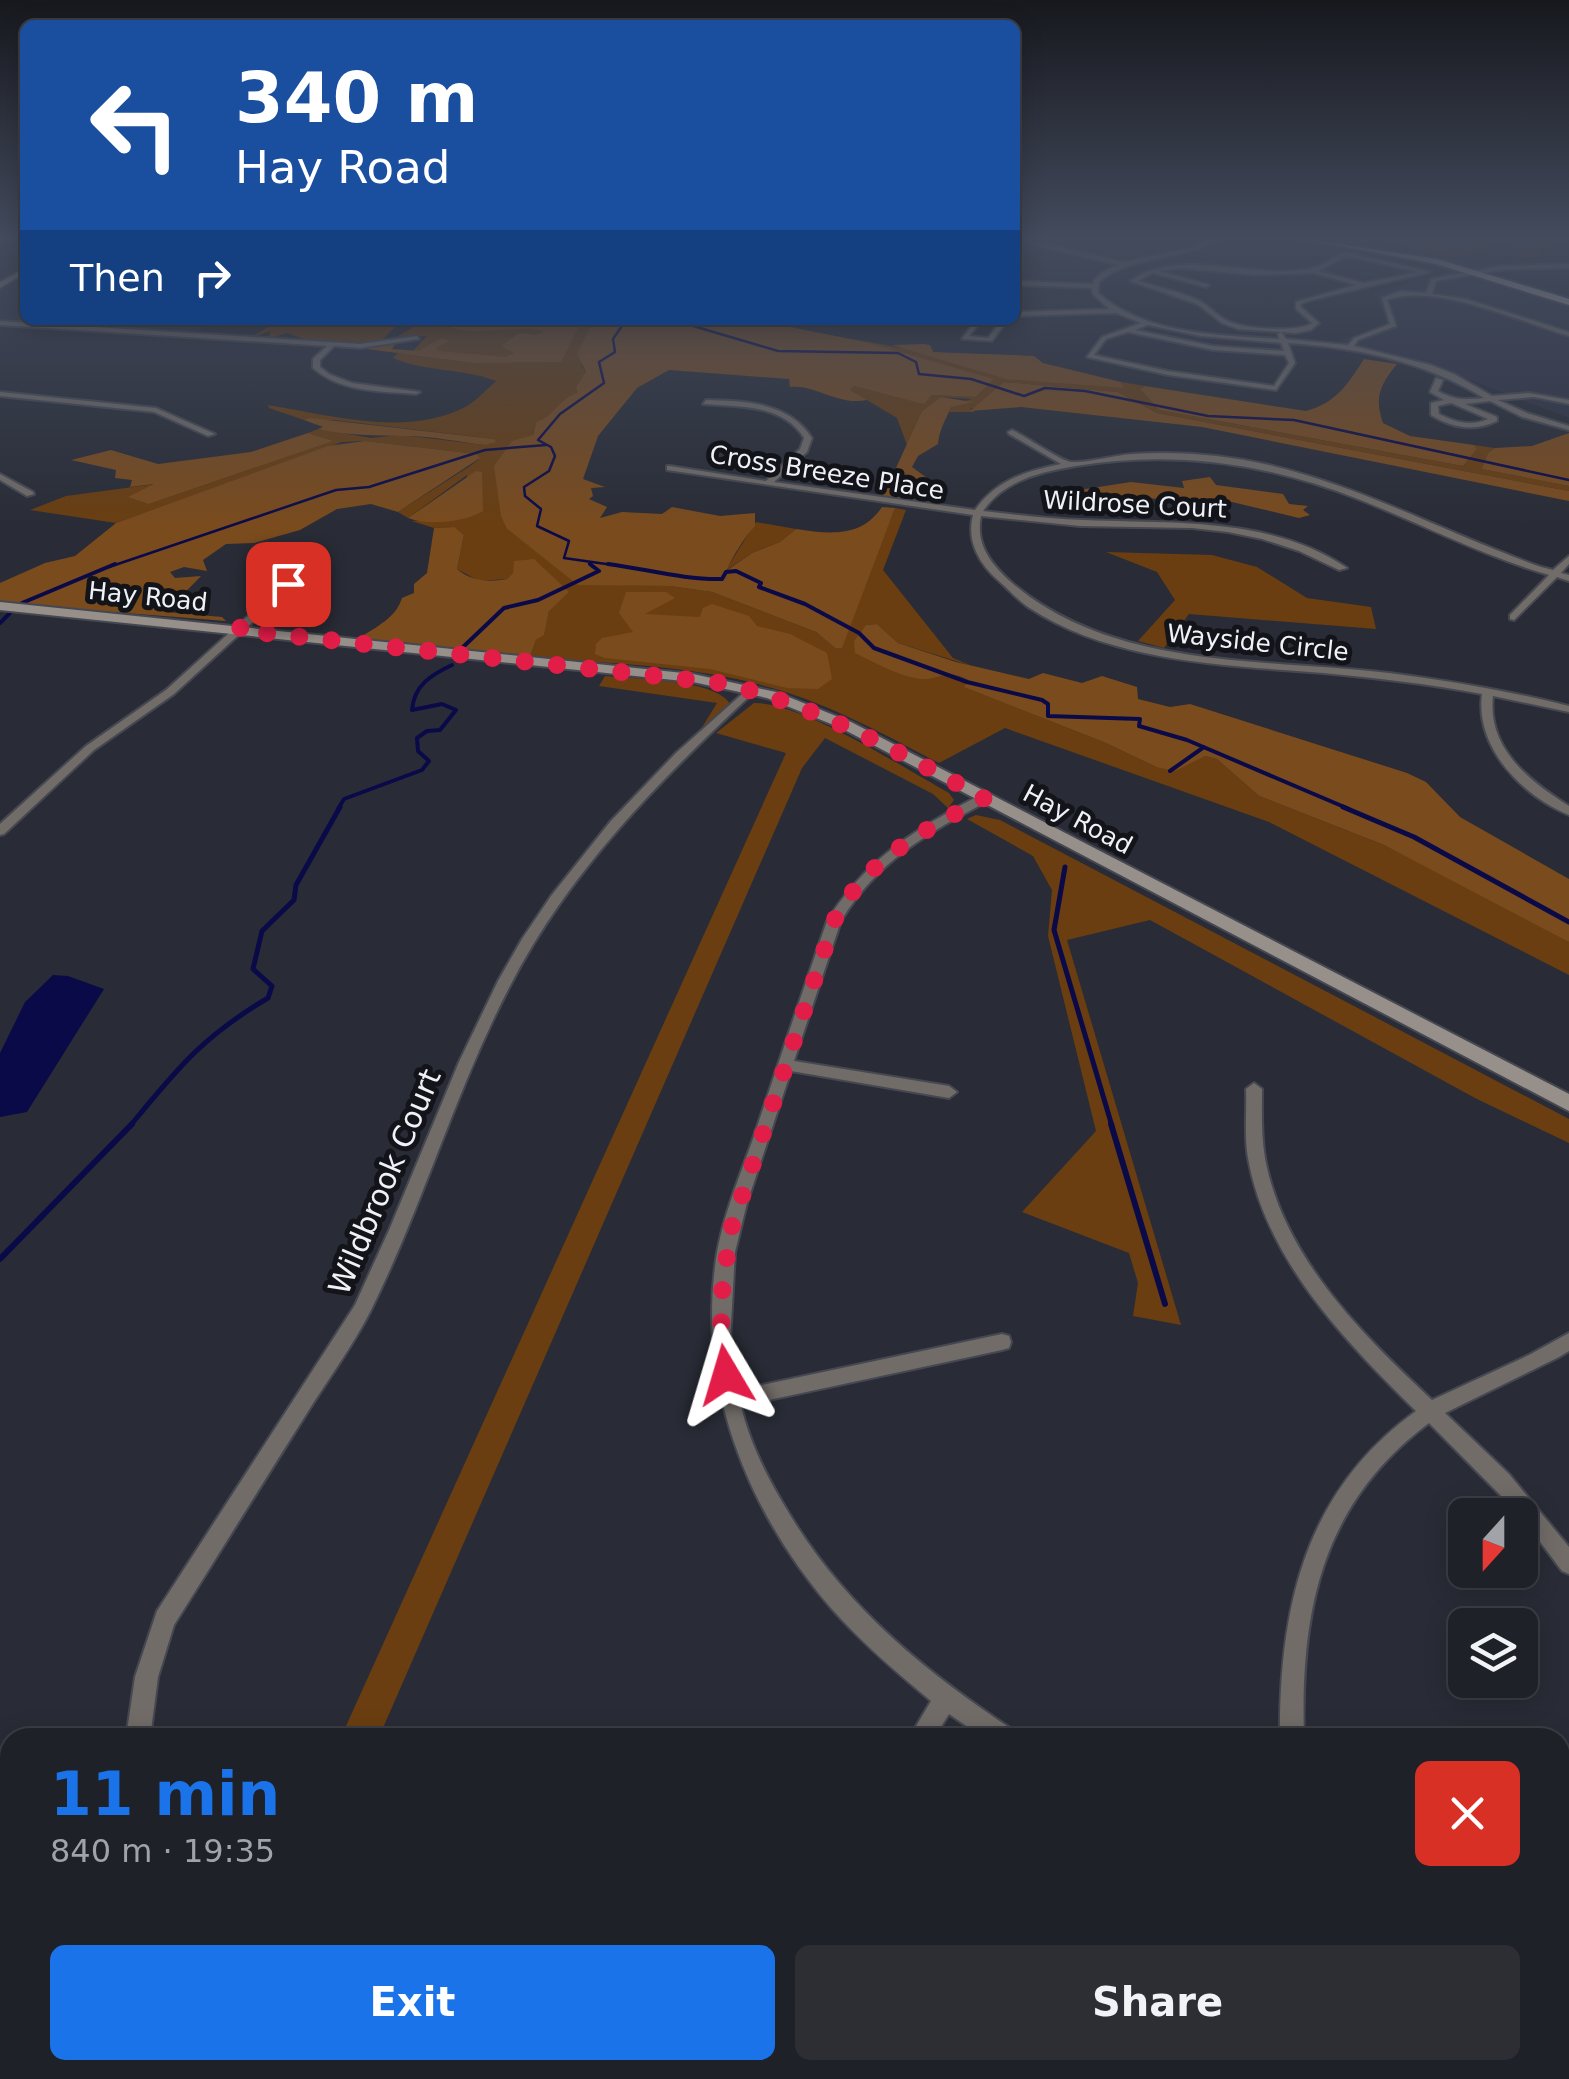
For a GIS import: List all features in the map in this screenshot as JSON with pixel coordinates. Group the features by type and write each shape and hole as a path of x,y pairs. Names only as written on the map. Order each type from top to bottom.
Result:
{"street":[{"path":"175,334 360,346 417,338"},
{"path":"967,334 964,338 990,340 994,334"},
{"path":"1116,334 1101,340 1088,356 1168,373 1276,388 1291,366 1281,334"},
{"path":"1145,334 1202,346 1288,353"},
{"path":"1206,334 1348,348 1440,371 1512,410 1569,425"},
{"path":"1348,348 1356,339 1371,334"},
{"path":"333,344 316,360 317,368 326,376 354,385 416,392"},
{"path":"1440,380 1434,392 1452,400 1468,406 1494,419 1489,424 1470,426 1436,415 1434,406 1452,400 1495,400 1525,394 1569,402"},
{"path":"0,394 156,410 211,434"},
{"path":"706,402 761,408 803,428 808,438 804,450 768,484"},
{"path":"1012,432 1069,465"},
{"path":"978,513 1006,484 1038,471 1123,458 1174,457 1280,470 1329,484 1484,551 1569,578"},
{"name":"Cross Breeze Place","path":"670,468 978,513"},
{"path":"0,477 30,494"},
{"name":"Wildrose Court","path":"978,513 1054,522 1165,522 1222,527 1287,542 1342,568"},
{"name":"Wayside Circle","path":"978,513 975,541 1004,583 1041,609 1096,634 1208,661 1404,678 1569,710"},
{"path":"0,831 90,748 160,700 313,562 306,552"},
{"path":"1514,617 1569,559"},
{"name":"Hay Road","path":"0,606 659,674 750,690 830,717 1569,1102"},
{"name":"Wildbrook Court","path":"139,1728 146,1671 165,1620 362,1310 384,1266 478,1036 532,934 585,856 620,815 750,690"},
{"path":"1488,692 1483,708 1504,758 1539,792 1569,811"},
{"path":"984,798 898,846 860,880 834,921 730,1232 722,1270 722,1350 730,1400 770,1504 820,1579 856,1621 945,1699 990,1728"},
{"path":"785,1066 949,1092"},
{"path":"1254,1089 1258,1168 1269,1202 1297,1260 1340,1320 1493,1473 1569,1564"},
{"path":"1292,1728 1293,1649 1302,1595 1319,1544 1340,1504 1368,1465 1430,1411 1519,1371 1569,1341"},
{"path":"730,1400 1002,1342"},
{"path":"926,1728 945,1699"}],"shaded area":[{"path":"290,334 388,334 381,341 363,345 312,342"},
{"path":"402,334 824,334 1123,387 1121,382 1145,386 1140,389 1159,410 1463,466 1477,449 1474,445 1495,448 1488,453 1483,469 1569,486 1569,491 1157,413 1118,392 1004,382 982,405 970,409 975,412 949,412 951,407 971,399 941,397 922,411 907,445 897,418 850,390 854,386 923,403 932,395 976,397 993,380 967,371 581,364 586,373 576,387 577,393 536,422 507,529 578,584 670,586 712,592 816,632 835,648 853,614 895,508 906,510 883,570 953,658 972,666 898,643 877,624 866,625 933,676 948,672 968,680 965,687 1156,767 1205,756 1217,759 1259,796 1384,845 1548,928 1569,942 1569,975 1269,822 1005,728 939,763 837,712 743,680 652,666 530,657 536,640 544,634 549,611 513,573 507,579 479,581 457,569 464,535 453,527 434,528 412,521 465,516 467,475 408,518 398,512 470,466 479,459 477,454 365,441 342,442 116,523 30,510 66,496 163,483 149,504 332,441 308,433 318,429 371,438 401,435 485,445 494,439 304,420 269,408 268,405 369,421 420,421 467,406 496,381 393,358 398,353 473,363 519,360 412,352 427,336 395,338"},
{"path":"518,334 575,334 561,362 473,363 359,348 395,344 392,349 419,351 441,338 450,341 436,348 439,351 506,357 514,353 501,346"},
{"path":"587,334 825,334 994,379 976,397 932,395 924,404 854,386 850,390 867,400 846,400 790,387 789,379 669,370 637,388 598,436 583,479 605,487 591,488 593,496 589,499 607,507 600,518 622,512 662,514 672,507 720,516 755,513 755,526 726,571 796,529 844,532 864,524 882,507 895,508 842,648 835,648 816,632 712,592 670,586 578,585 507,529 501,516 494,466 512,441 533,435 536,422 577,393 576,387 586,372 577,354"},
{"path":"1361,334 1569,334 1569,418 1418,360 1337,341"},
{"path":"892,345 930,345 933,352 1034,356 1043,363 1121,382 1124,388 1006,379"},
{"path":"1364,359 1397,364 1380,392 1383,423 1410,436 1474,445 1477,449 1463,466 1159,410 1140,389 1145,386 1306,411 1333,398"},
{"path":"1004,382 1118,392 1157,413 1569,491 1569,501 1202,427 1021,407 970,411"},
{"path":"941,397 973,402 951,407 938,444 918,456 912,467 927,478 912,486 916,499 896,501 878,494 878,483 896,468 922,411"},
{"path":"304,420 496,442 485,445 425,437 340,433 318,429 323,427"},
{"path":"308,433 333,441 149,504 128,497 154,484 130,487 132,480 115,478 116,470 71,460 111,450 158,464 251,452"},
{"path":"1569,433 1569,486 1482,469 1488,453 1495,448 1532,446"},
{"path":"365,441 477,454 480,458 398,512 371,504 337,509 300,530 254,543 226,544 203,560 207,571 184,567 170,572 175,578 201,576 166,612 222,617 226,621 0,603 0,583 45,563 75,556 116,523 328,446"},
{"path":"476,471 482,472 483,511 446,522 408,518"},
{"path":"1210,477 1216,485 1283,494 1289,504 1308,506 1303,510 1310,515 1299,518 1232,502 1071,495 1072,491 1131,482 1184,488 1182,481"},
{"path":"756,522 796,529 780,542 752,553 725,571"},
{"path":"454,527 464,535 457,569 463,573 481,580 507,579 513,573 514,561 534,559 569,592 549,611 544,635 536,640 530,657 359,638 390,617 402,598 414,593 414,584 427,573 434,528"},
{"path":"1106,552 1212,555 1257,567 1307,598 1371,607 1376,629 1189,614 1164,648 1138,641 1175,600 1157,572"},
{"path":"626,592 666,592 675,598 645,614 700,617 703,608 712,604 749,616 757,626 790,634 827,653 832,679 818,689 787,688 710,669 595,654 596,644 602,638 633,632 619,613"},
{"path":"877,624 898,643 956,662 1029,679 1043,673 1082,683 1102,676 1137,687 1138,699 1170,707 1190,704 1407,773 1426,782 1460,817 1569,879 1569,942 1384,845 1259,796 1217,759 1205,756 1175,771 1156,767 964,687 968,680 962,677 952,674 913,678 855,653 854,641 866,625"},
{"path":"605,676 692,685 722,696 730,704 701,729 717,703 599,686"},
{"path":"754,703 774,706 825,724 949,793 954,800 948,808 933,794 825,738 802,768 383,1728 345,1728 786,753 716,733"},
{"path":"976,815 1000,820 1569,1119 1569,1143 1475,1098 1150,920 1067,940 1181,1325 1133,1316 1138,1283 1129,1253 1022,1212 1096,1131 1048,936 1052,890 1033,856 967,819"},
{"path":"53,975 68,976 104,989 27,1112 0,1117 0,1053 25,1002"}],"waterway":[{"path":"616,334 613,339 615,352 599,362 604,383 560,414 538,440 551,447 555,456 549,471 524,487 525,496 541,509 537,526 569,541 564,558 620,566"},
{"path":"720,334 778,351 898,353 916,362 919,374 971,379 1024,396 1045,388 1085,391 1208,416 1294,420 1569,480"},
{"path":"109,567 336,490 369,487 485,450 546,445"},
{"path":"22,603 115,564"},
{"path":"462,648 504,608 538,600 599,571 590,564"},
{"path":"590,564 593,567"},
{"path":"608,564 620,566"},
{"path":"620,566 627,567"},
{"path":"620,566 708,579 722,579 726,572 736,571 761,583 759,587 805,604 859,633 874,648 967,682 1042,700 1048,704 1048,716 1140,719 1139,726 1204,747"},
{"path":"0,623 10,613"},
{"path":"338,809 344,799 422,770 429,761 418,751 417,738 427,731 440,730 456,710 442,704 412,710 413,701 425,682 452,665"},
{"path":"1170,771 1204,747"},
{"path":"1204,747 1349,809"},
{"path":"130,1126 192,1055 225,1026 268,998 272,986 253,969 262,931 294,900 296,885 340,807"},
{"path":"1343,807 1414,837 1569,922"},
{"path":"1065,867 1054,930 1112,1126"},
{"path":"0,1259 132,1124"},
{"path":"1111,1124 1165,1304"}],"route":[{"path":"288,584 238,630 721,683 771,695 830,717 984,798 898,846 878,862 845,900 834,921 730,1232 720,1308 726,1375"}]}
